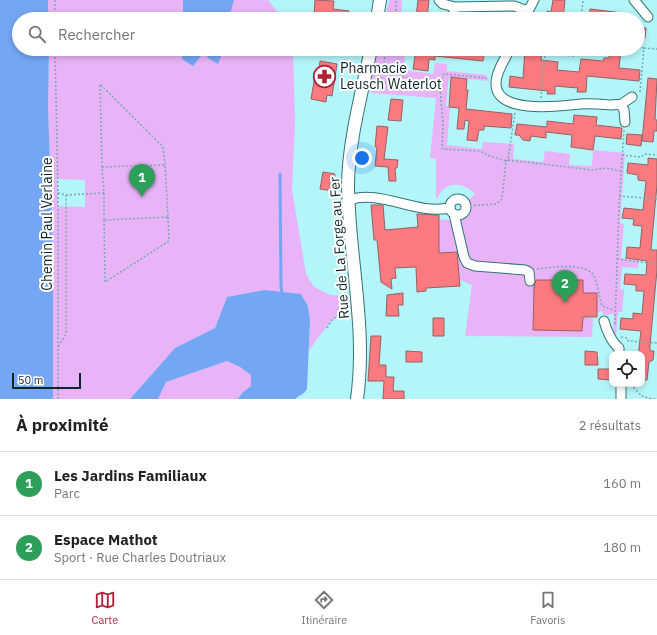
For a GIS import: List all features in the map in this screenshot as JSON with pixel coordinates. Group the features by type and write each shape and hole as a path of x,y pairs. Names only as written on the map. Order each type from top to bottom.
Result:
{"main road":[{"path":"378,12 380,0"},
{"name":"Rue de La Forge au Fer","path":"357,399 360,362 358,305 349,200 350,158 370,56"}],"street":[{"path":"439,0 443,4 455,6 514,6 522,12"},
{"path":"528,12 534,0"},
{"path":"634,0 644,12"},
{"path":"454,12 455,6"},
{"path":"645,13 648,17"},
{"path":"507,56 496,84 499,93 504,99 516,104 540,106 566,107 595,104 622,107"},
{"path":"622,107 632,97"},
{"path":"622,107 625,122"},
{"path":"349,200 355,198 387,200 420,209 451,211 459,215 464,213 466,206 464,201 456,198 452,200 451,211 467,263 476,266 525,270 529,272 530,281"},
{"path":"604,321 606,329 613,336 615,345 619,351"},
{"path":"620,387 622,399"}],"path":[{"path":"55,0 55,12"},
{"path":"396,0 396,12"},
{"path":"582,12 583,0"},
{"path":"645,48 657,49"},
{"name":"Chemin Paul Verlaine","path":"55,56 58,193 58,399"},
{"path":"376,87 382,76 385,56"},
{"path":"540,106 545,56"},
{"path":"632,97 640,94 643,56"},
{"path":"383,67 401,76 440,88"},
{"path":"497,79 444,74 440,88 443,123 443,149 480,151 490,156 515,162 592,170 606,168 620,171"},
{"path":"370,90 401,76"},
{"path":"100,84 164,147 165,165 168,241 105,282 104,193 100,84"},
{"path":"466,206 496,204 502,199 516,104"},
{"path":"625,122 620,171 616,311 613,336 627,338 628,341 657,343"},
{"path":"622,155 641,157 645,154 657,155"},
{"path":"102,166 165,165"},
{"path":"58,193 66,195 104,193"},
{"path":"58,347 66,334 66,195"},
{"path":"619,196 657,199"},
{"path":"104,220 168,217"},
{"path":"617,259 657,264"},
{"path":"545,268 573,266 590,271 594,276 602,306 616,311"},
{"path":"327,328 332,320 358,305"},
{"path":"633,387 640,395 646,398 657,399"}],"shaded area":[{"path":"48,0 268,0 277,12 48,12"},
{"path":"389,0 402,0 401,12 386,12"},
{"path":"49,56 293,56 295,124 292,190 306,274 314,287 330,295 346,296 351,307 332,320 309,351 310,321 308,306 301,294 264,290 227,297 215,328 175,348 130,399 53,399 53,257 48,106","holes":["57,179 85,180 85,207 58,206"]},
{"path":"376,56 405,56 404,70 433,74 435,63 447,64 447,71 486,75 489,81 449,77 446,106 450,107 447,145 482,149 483,142 514,144 513,159 543,162 545,151 570,154 569,165 592,166 593,150 625,153 620,223 624,224 621,258 639,260 638,268 622,267 620,289 624,290 622,312 618,312 616,335 613,333 614,314 604,315 602,311 597,313 597,293 583,293 583,281 534,280 533,330 582,331 583,317 593,319 592,337 465,336 472,285 460,280 457,252 439,253 439,220 457,221 468,216 471,210 471,203 469,200 475,194 461,185 453,185 445,188 436,199 436,159 430,158 436,98 371,93 371,81"},
{"path":"227,361 240,367 251,375 251,386 243,392 238,399 158,399 166,382"}],"water":[{"path":"0,0 48,0 48,12 12,12 12,56 49,56 48,106 53,257 53,399 0,399"},
{"path":"183,0 234,0 231,12 183,12"},
{"path":"182,56 201,56 193,66 182,59"},
{"path":"207,56 221,56 218,64"},
{"path":"264,290 301,294 308,306 310,321 307,389 305,392 295,399 238,399 243,392 251,386 251,375 240,367 227,361 166,382 158,399 130,399 175,348 215,328 227,297"}],"building":[{"path":"315,0 334,1 333,9 349,11 349,12 314,12"},
{"path":"418,0 429,0 428,12 417,12"},
{"path":"553,0 565,0 564,12 551,12"},
{"path":"590,9 615,12 590,12"},
{"path":"415,56 435,56 435,60 429,59 428,71 413,69"},
{"path":"435,56 484,56 483,61"},
{"path":"525,56 541,56 541,60 558,62 557,70 579,72 581,59 603,61 604,58 609,58 609,56 620,56 619,68 640,70 639,81 587,76 586,92 577,92 578,88 555,86 555,94 547,94 548,91 509,87 510,76 523,78"},
{"path":"320,61 337,64 332,96 327,95 326,102 311,99 316,70 319,71"},
{"path":"451,77 467,79 466,90 468,90 466,109 512,114 511,128 484,126 484,130 479,130 477,141 467,140 469,121 465,120 464,129 457,129 459,108 449,107"},
{"path":"648,78 657,79 655,120 657,120 657,131 654,131 653,142 642,141"},
{"path":"391,99 403,100 401,121 388,120"},
{"path":"574,115 597,117 596,125 622,128 621,139 595,136 593,150 571,147 572,135 546,132 546,138 531,136 530,141 523,140 519,135 515,135 517,124 547,127 547,121 573,124"},
{"path":"377,126 388,127 384,159 398,160 397,168 395,168 396,181 389,181 388,167 375,166"},
{"path":"627,134 642,135 641,146 626,144"},
{"path":"648,158 657,159 657,185 651,250 657,250 657,270 650,345 650,351 654,351 653,360 649,362 647,380 645,380 645,351 639,351 641,331 620,329 621,318 633,319 633,313 642,314 644,291 636,291 636,285 624,284 625,274 646,275 647,261 626,258 627,247 640,248 642,226 633,225 634,219 622,218 624,208 643,210 646,181 638,180 638,175 627,173 628,163 648,165"},
{"path":"323,172 335,174 333,191 320,189"},
{"path":"371,205 383,205 385,230 418,227 417,214 439,215 439,253 457,252 460,286 426,288 426,291 417,292 416,267 395,268 396,278 391,279 392,289 381,282 377,240 374,240"},
{"path":"536,280 583,280 583,293 597,293 597,317 583,317 582,331 533,330 534,286"},
{"path":"403,293 403,305 398,305 399,316 386,316 387,295"},
{"path":"433,318 444,318 444,336 433,336"},
{"path":"371,336 381,336 379,365 386,365 386,377 394,377 393,391 404,391 404,399 383,399 384,381 368,381"},
{"path":"406,351 422,352 422,362 406,362"},
{"path":"585,351 597,352 598,365 585,365"},
{"path":"598,369 609,369 609,380 598,379"}],"waterway":[{"path":"280,174 282,294"}],"place":[{"name":"Pharmacie Leusch Waterlot","path":"325,76"},
{"name":"Les Jardins Familiaux","path":"142,197"},
{"name":"Espace Mathot","path":"565,303"}]}
